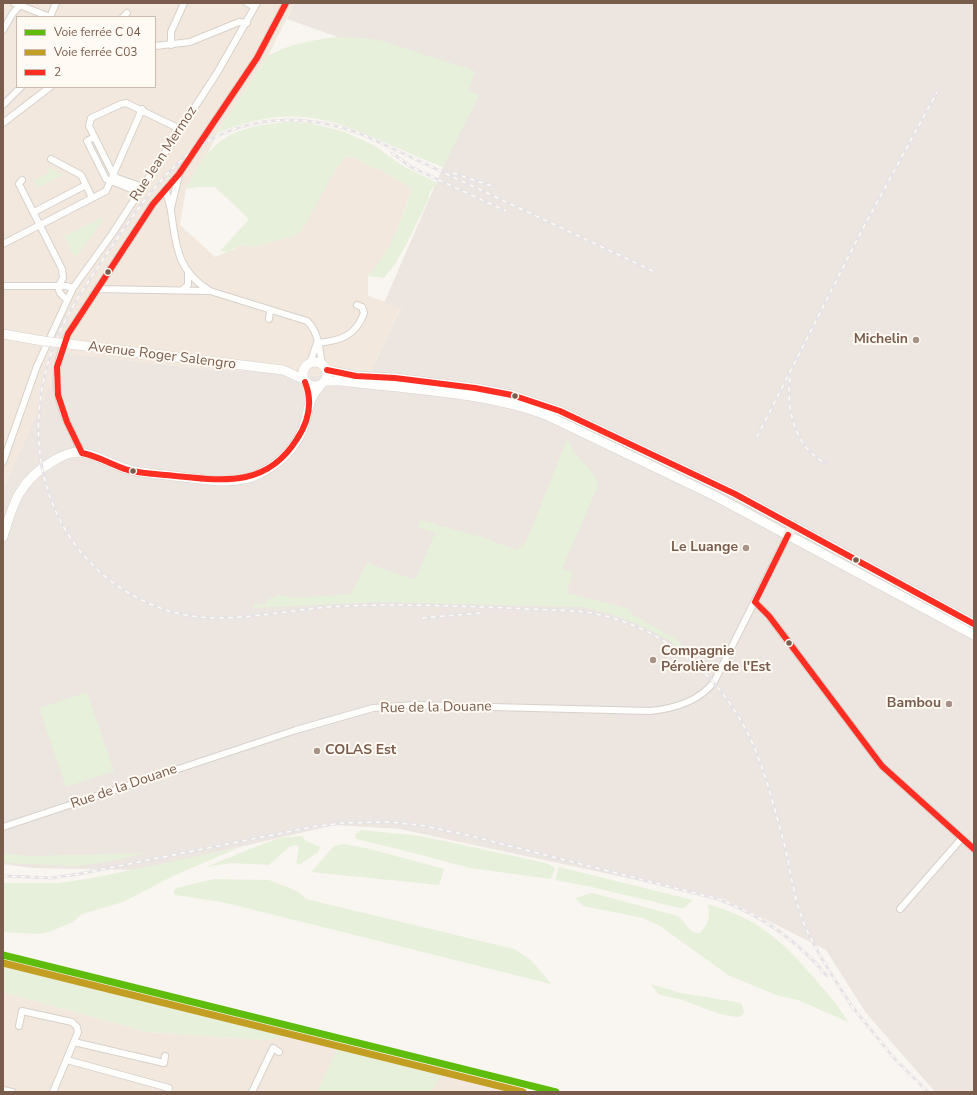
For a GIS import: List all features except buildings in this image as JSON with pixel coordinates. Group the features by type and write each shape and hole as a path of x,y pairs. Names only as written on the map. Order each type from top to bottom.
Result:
{"main road":[{"name":"Avenue Roger Salengro","path":"3,334 17,338"},
{"name":"Avenue Roger Salengro","path":"3,338 17,338 283,370 304,380"},
{"path":"3,537 14,504 27,481 56,460 71,454 82,453 94,456 125,469 145,472 212,480 235,480 252,477 285,458 293,446 306,420 310,398 304,380 307,365 316,362 325,367 356,376 396,378 475,388 531,400 581,420 707,481 974,635"},
{"name":"Avenue Roger Salengro","path":"283,370 307,365"},
{"path":"310,398 323,383 325,367"},
{"path":"304,380 312,386 341,381 432,392 523,407 557,420 715,496 791,530 974,624"}],"street":[{"path":"50,16 56,3"},
{"path":"171,45 171,32 184,3"},
{"path":"247,3 256,5"},
{"path":"82,453 65,418 58,398 55,378 58,358 68,334 150,208 179,174 258,58 286,3"},
{"path":"3,30 17,4 47,16"},
{"name":"Rue Jean Mermoz","path":"3,462 36,366 73,288 141,189 217,73 256,5"},
{"path":"156,46 190,42 239,22 247,22"},
{"path":"3,105 20,88"},
{"path":"3,123 49,88"},
{"path":"141,189 117,178 113,174 89,126 91,118 126,103 142,109 180,128"},
{"path":"3,244 106,191 142,109"},
{"path":"94,137 87,141 106,179 141,189"},
{"path":"51,158 81,175 92,198"},
{"path":"171,208 173,192 179,174"},
{"path":"22,180 20,184 63,275 58,287 60,293 67,300"},
{"path":"34,212 86,186"},
{"path":"166,190 171,208 177,253 188,273 196,282 210,291 307,321 315,331 317,343 325,367"},
{"path":"150,208 160,202 171,208"},
{"path":"182,290 188,285 188,273"},
{"path":"3,286 66,286 73,288"},
{"path":"98,288 210,291"},
{"path":"317,343 338,341 350,335 355,330 364,313 362,307 357,305"},
{"path":"269,319 270,310"},
{"path":"307,365 317,343"},
{"name":"Rue de la Douane","path":"3,827 296,730 373,708 415,705 649,711 673,707 699,696 711,686 791,530"},
{"path":"755,602 769,616 882,766 974,849"},
{"path":"900,909 962,838"},
{"path":"18,1026 22,1011 72,1022 78,1032 53,1092"},
{"path":"74,1042 164,1063 165,1056"},
{"path":"252,1092 273,1048 279,1052"},
{"path":"67,1060 169,1088 168,1092"},
{"path":"3,1090 12,1092"}],"shaded area":[{"path":"3,3 294,3 268,56 217,133 209,151 192,177 186,189 180,225 215,257 235,249 241,244 252,247 297,235 336,168 345,157 353,156 372,168 382,170 412,189 393,241 382,260 368,276 368,296 401,307 367,379 185,367 64,353 3,490"},
{"path":"294,3 974,3 974,1092 935,1092 866,1013 826,950 725,899 400,829 335,825 140,870 32,868 3,864 3,490 64,353 185,367 367,379 401,308 384,303 447,158 479,95 335,36 287,19"},
{"path":"3,992 147,1032 268,1040 279,1037 291,1038 292,1034 521,1092 3,1092"}],"green space":[{"path":"334,37 365,38 383,41 475,71 469,90 479,95 443,167 359,131 308,117 281,117 251,122 217,133 268,56 292,46"},
{"path":"288,122 309,123 345,132 375,146 403,166 438,183 430,191 428,200 406,245 395,264 384,278 368,276 377,266 390,245 412,189 382,170 372,168 353,156 345,157 336,168 303,228 297,235 252,247 242,244 228,252 220,251 249,219 215,187 197,187 186,189 205,157 225,138 252,127"},
{"path":"47,167 63,175 38,188 34,181 49,173"},
{"path":"101,218 103,221 75,258 64,236"},
{"path":"567,439 571,444 571,449 592,472 598,486 562,569 573,572 567,593 630,609 633,615 674,638 694,655 692,657 667,639 640,625 597,610 582,607 375,602 254,608 254,604 265,605 267,600 280,595 294,598 351,594 367,563 415,580 435,533 418,527 420,520 482,537 516,550 526,542"},
{"path":"87,692 114,771 66,787 39,708"},
{"path":"361,830 421,836 546,863 555,868 551,879 470,868 355,838 356,834"},
{"path":"302,836 306,841 320,847 318,852 299,865 296,863 299,847 296,845 289,847 269,865 232,863 206,867 280,838"},
{"path":"344,844 370,849 444,869 439,885 311,872 334,846"},
{"path":"238,848 173,876 123,902 82,914 73,922 49,932 37,934 3,932 3,883 58,883 87,879"},
{"path":"3,853 27,856 145,853 102,863 76,866 8,863 3,862"},
{"path":"559,867 693,900 684,908 680,908 592,887 555,880"},
{"path":"214,879 269,880 297,891 306,899 514,949 531,960 551,984 222,902 175,895 173,892 176,888"},
{"path":"592,893 678,916 690,930 696,933 700,933 707,923 709,916 708,904 726,910 756,924 780,943 804,966 829,995 848,1022 798,1000 776,995 728,975 660,926 643,918 583,906 575,898"},
{"path":"3,963 292,1034 291,1038 279,1037 268,1040 147,1032 3,992"},
{"path":"651,984 681,993 736,1002 742,1004 744,1013 740,1017 719,1014 682,1000 658,994"},
{"path":"339,1045 443,1072 431,1092 317,1092"}],"railway":[{"path":"757,437 861,232 937,92"},
{"path":"653,271 366,136 343,128 298,120 252,124 209,140 177,164 155,187 135,212 85,286 58,335 42,388 38,428 42,467 53,504 71,538 96,568 127,592 166,610 210,618 232,618 322,608 373,605 461,606 577,611 605,616 632,625 657,637 680,652 701,670 720,691 736,713 750,738 761,763 774,806 785,847 796,901 802,918 819,954 854,1010"},
{"path":"392,153 411,167 506,211"},
{"path":"453,173 492,186"},
{"path":"790,378 789,390 791,415 795,427 807,448 815,457 826,463"},
{"path":"422,618 481,613"},
{"path":"3,876 51,878 79,874 317,826 343,823 387,822 420,825 467,835 718,899 734,905 778,930 804,951 827,976"},
{"path":"851,1005 893,1057 928,1092"}],"transit line":[{"name":"2","path":"82,453 67,422 58,395 57,367 68,334 153,204 179,174 257,58 286,3"},
{"name":"2","path":"327,370 356,376 395,378 475,388 512,395 560,411 735,494 974,624"},
{"name":"2","path":"82,453 94,456 128,470 146,473 211,479 244,477 258,473 272,466 285,455 301,432 307,418 309,404 309,397 305,382"},
{"name":"2","path":"755,602 788,535"},
{"name":"2","path":"755,602 769,616 882,766 974,849"},
{"path":"3,955 556,1092"}],"rail line":[{"name":"C03","path":"3,963 523,1092"}],"place":[{"name":"Michelin","path":"916,340"},
{"name":"Le Luange","path":"746,548"},
{"name":"Compagnie Pérolière de l'Est","path":"653,660"},
{"name":"Bambou","path":"949,704"},
{"name":"COLAS Est","path":"317,751"}]}
